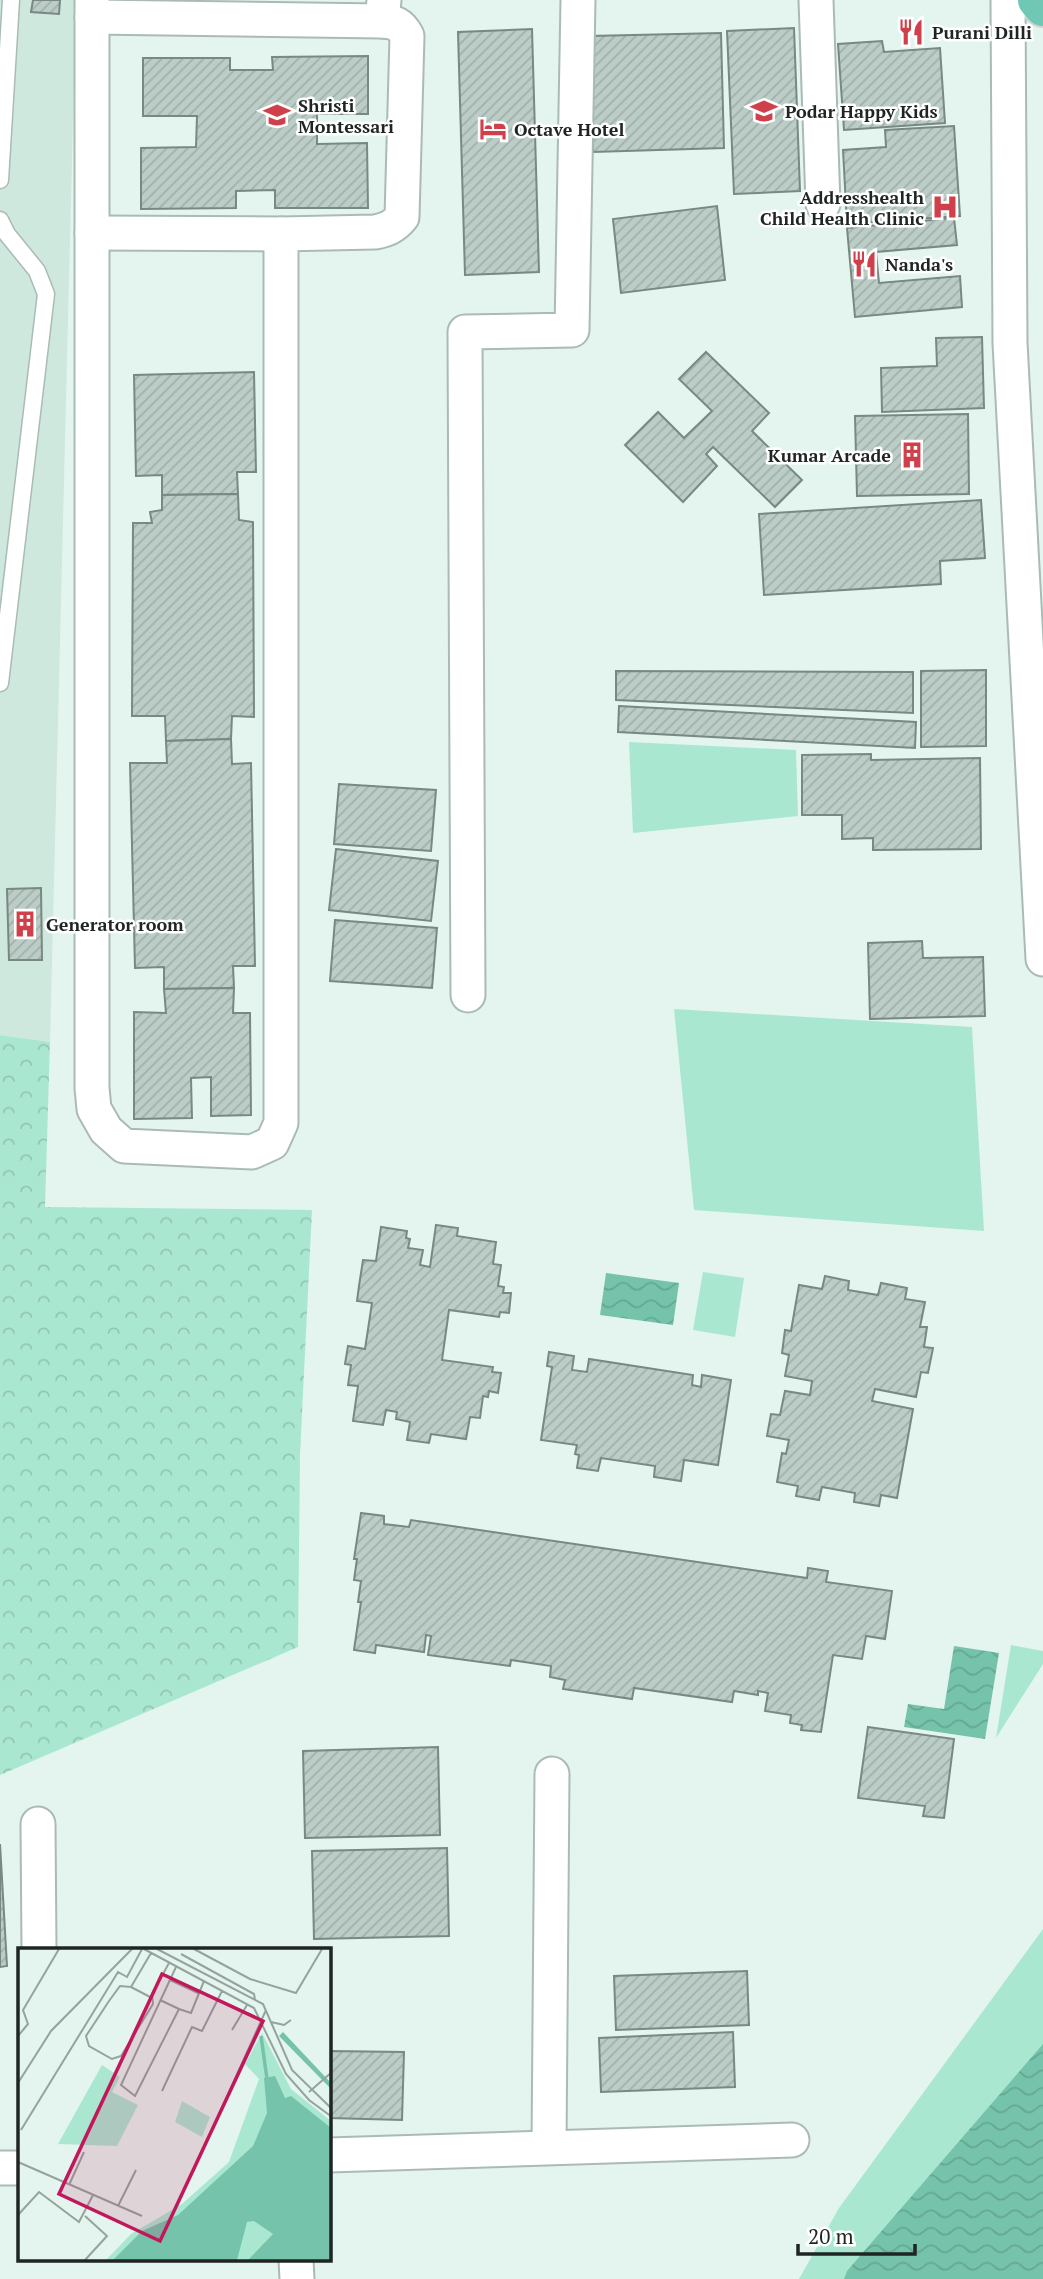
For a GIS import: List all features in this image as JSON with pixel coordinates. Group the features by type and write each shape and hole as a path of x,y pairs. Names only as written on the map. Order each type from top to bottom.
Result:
{"main road":[{"path":"1037,0 1043,7"}],"street":[{"path":"468,995 465,332 572,330 578,0"},
{"path":"816,0 823,204"},
{"path":"1008,0 1010,343 1043,960"},
{"path":"92,233 374,232 396,225 402,218 407,36 402,26 383,10 92,9 92,233 92,1088 94,1109 106,1130 124,1146 252,1152 272,1143 281,1123 281,234"},
{"path":"549,2147 552,1774"},
{"path":"38,1824 39,1948"},
{"path":"331,2155 792,2140"},
{"path":"0,2168 18,2168"}],"lane":[{"path":"0,180 11,0"},
{"path":"0,220 37,271 46,294 0,683"},
{"path":"0,248 20,250"}],"shaded area":[{"path":"0,0 76,0 50,1042 0,1035"}],"green space":[{"path":"629,742 796,750 798,816 633,833"},
{"path":"674,1009 972,1027 984,1231 694,1210"},
{"path":"0,1035 50,1042 45,1207 312,1210 300,1454 298,1647 0,1775"},
{"path":"703,1272 744,1278 735,1337 693,1330"},
{"path":"1011,1645 1043,1651 1043,1664 996,1738"},
{"path":"1043,1929 1043,2279 799,2279 839,2208"}],"water":[{"path":"606,1273 679,1283 673,1325 600,1315"},
{"path":"954,1646 999,1653 985,1739 904,1727 908,1704 944,1709"},
{"path":"1043,2044 1043,2279 844,2279 847,2271"}],"building":[{"path":"33,0 60,0 59,14 31,12"},
{"name":"Podar Happy Kids","path":"794,28 800,191 734,194 727,31"},
{"path":"532,29 539,272 465,275 458,32"},
{"path":"721,33 724,148 593,152 590,36"},
{"path":"882,41 884,52 940,48 945,123 844,130 838,44"},
{"path":"368,56 368,114 317,114 317,144 367,143 368,208 275,208 275,190 236,191 236,208 141,209 141,148 196,147 197,116 143,116 143,58 230,58 230,70 273,70 272,57"},
{"path":"954,126 960,216 847,224 843,150 886,147 885,130"},
{"path":"717,206 725,280 621,293 613,219"},
{"name":"Nanda's","path":"954,218 957,245 876,252 879,283 960,276 962,307 855,317 847,228"},
{"path":"982,337 984,408 882,412 881,368 937,366 936,338"},
{"path":"706,352 769,413 752,431 802,480 775,507 713,447 706,454 717,466 683,502 625,445 658,412 684,438 712,411 679,379"},
{"path":"254,372 256,472 237,472 238,494 162,495 162,475 136,476 134,375"},
{"name":"Kumar Arcade","path":"968,414 969,494 857,496 855,416"},
{"path":"238,494 239,520 253,522 254,717 232,716 231,739 166,741 165,716 132,716 133,523 152,523 150,512 162,510 162,495"},
{"path":"981,500 985,558 940,561 941,584 764,595 759,514"},
{"path":"986,670 986,746 921,747 921,671"},
{"path":"616,671 913,672 913,713 616,700"},
{"path":"619,706 916,722 915,748 618,732"},
{"path":"231,739 232,764 251,763 255,966 233,966 234,988 164,989 164,967 135,968 130,763 167,763 166,741"},
{"path":"871,754 871,760 980,758 981,849 873,850 873,838 842,839 842,815 802,815 802,755"},
{"path":"339,784 436,790 431,851 334,844"},
{"path":"336,849 438,861 431,921 329,910"},
{"name":"Generator room","path":"41,888 42,960 9,960 7,889"},
{"path":"335,920 437,928 432,988 330,981"},
{"path":"922,941 923,958 983,957 985,1016 870,1019 868,943"},
{"path":"234,988 233,1013 250,1013 251,1115 211,1116 211,1077 191,1078 192,1118 134,1119 134,1012 166,1013 164,989"},
{"path":"436,1225 458,1228 457,1236 496,1242 493,1264 501,1265 498,1286 504,1287 503,1293 511,1293 509,1313 500,1312 499,1317 449,1310 442,1360 493,1367 492,1372 501,1373 498,1393 489,1391 488,1397 483,1396 480,1418 470,1417 466,1439 431,1434 429,1443 407,1440 410,1422 396,1419 397,1412 386,1410 383,1425 353,1421 358,1386 348,1385 351,1365 345,1364 348,1346 365,1349 372,1303 357,1301 363,1260 376,1261 381,1227 407,1231 406,1238 410,1239 408,1248 423,1250 420,1265 430,1267"},
{"path":"825,1276 849,1281 848,1290 878,1295 881,1283 907,1288 905,1299 925,1302 920,1327 927,1327 924,1347 933,1348 928,1373 921,1372 916,1397 875,1389 872,1401 913,1409 897,1498 881,1495 879,1506 854,1502 855,1493 822,1487 819,1500 796,1496 798,1486 777,1482 782,1453 786,1454 789,1440 767,1436 771,1414 780,1415 785,1391 810,1395 812,1381 785,1376 789,1355 782,1353 785,1330 791,1331 799,1285 822,1289"},
{"path":"549,1352 574,1356 572,1370 587,1372 589,1359 693,1375 692,1385 701,1387 702,1375 731,1380 718,1465 684,1460 681,1481 654,1477 655,1466 601,1458 598,1471 577,1468 577,1445 541,1440 552,1367 547,1366"},
{"path":"361,1513 384,1516 384,1524 409,1527 411,1520 807,1578 808,1568 828,1571 826,1582 892,1591 885,1639 866,1636 862,1659 833,1655 821,1732 801,1730 802,1725 790,1723 791,1715 765,1711 768,1693 758,1691 758,1695 734,1691 732,1702 634,1688 632,1699 563,1689 565,1680 550,1677 551,1666 511,1660 510,1666 428,1655 431,1636 426,1635 424,1652 376,1645 375,1653 354,1650 361,1602 358,1602 361,1581 354,1580 357,1559 354,1559"},
{"path":"868,1727 954,1739 944,1818 923,1816 925,1806 858,1798"},
{"path":"438,1747 440,1835 305,1838 303,1751"},
{"path":"0,1844 7,1966 0,1967"},
{"path":"447,1848 449,1936 314,1939 312,1851"},
{"path":"747,1971 749,2025 616,2030 614,1976"},
{"path":"733,2032 735,2087 601,2092 599,2038"},
{"path":"331,2051 404,2052 402,2120 331,2118"}],"place":[{"name":"Purani Dilli","path":"911,32"},
{"name":"Podar Happy Kids","path":"764,111"},
{"name":"Shristi Montessari","path":"277,115"},
{"name":"Octave Hotel","path":"493,129"},
{"name":"Addresshealth Child Health Clinic","path":"945,207"},
{"name":"Nanda's","path":"864,264"},
{"name":"Kumar Arcade","path":"912,455"},
{"name":"Generator room","path":"25,924"}]}
